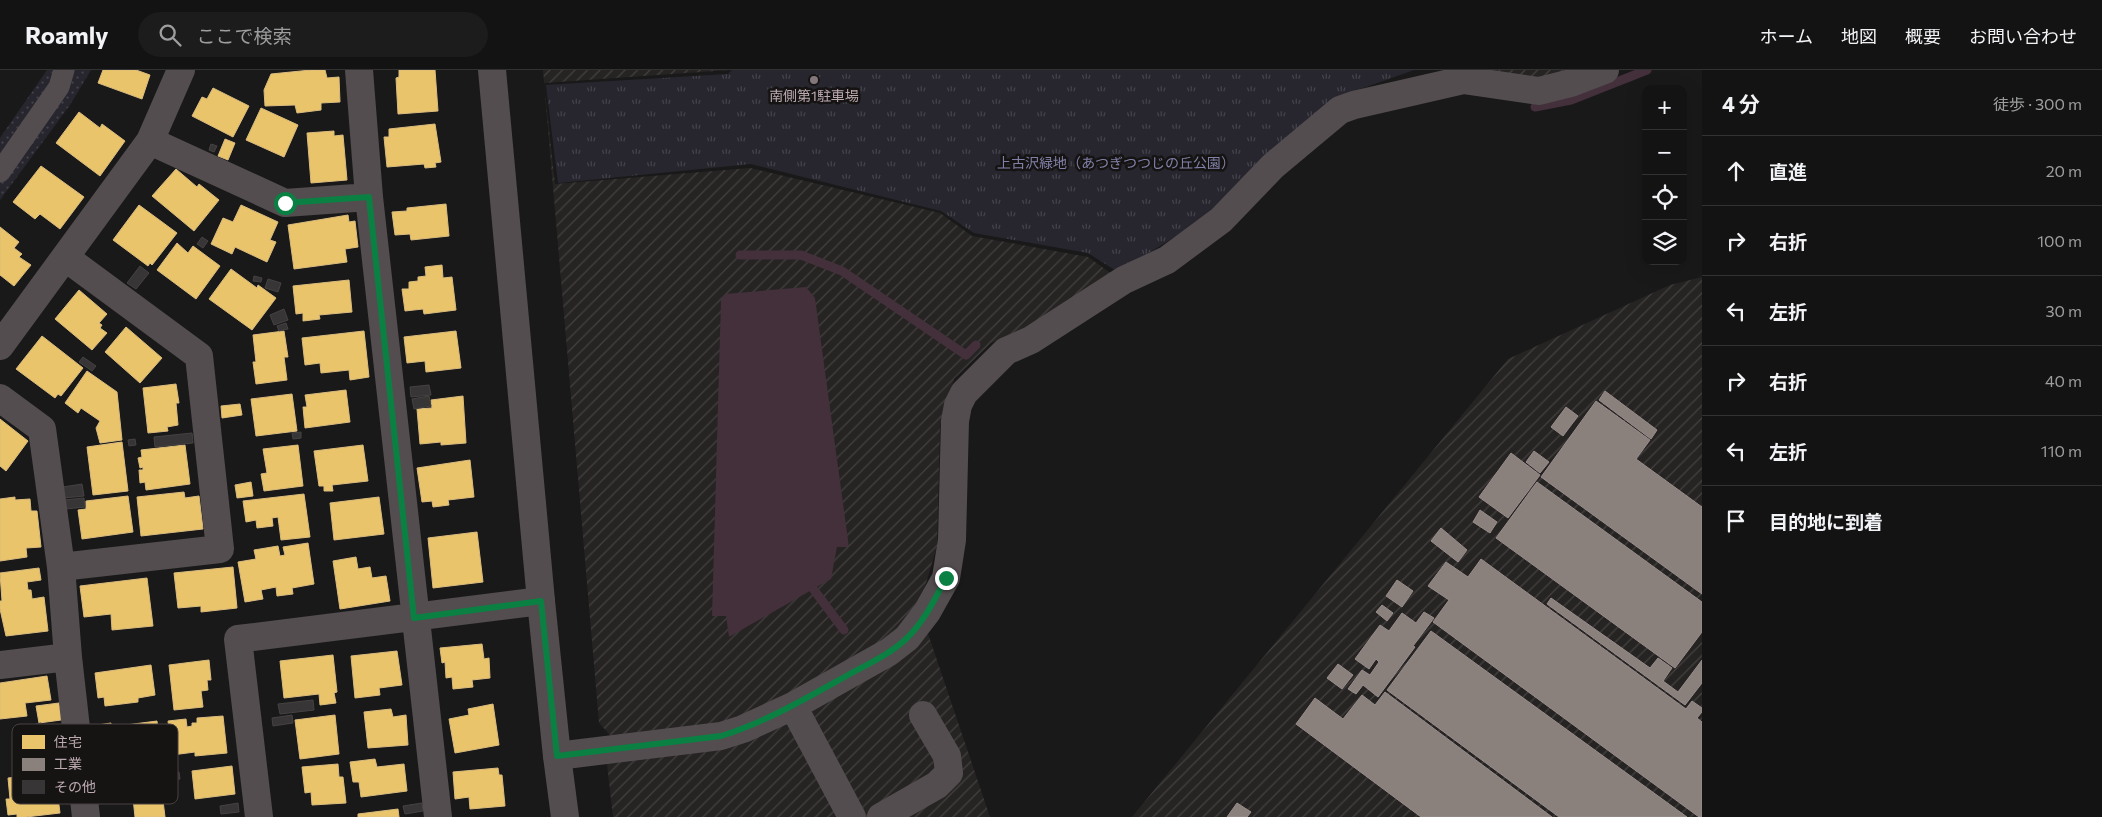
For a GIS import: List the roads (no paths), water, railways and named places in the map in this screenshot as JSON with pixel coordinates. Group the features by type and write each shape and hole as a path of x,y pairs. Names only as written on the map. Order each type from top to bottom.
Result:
{"street":[{"path":"0,172 59,87 64,70"},
{"path":"0,346 150,141 181,70"},
{"path":"359,70 369,197 414,618 438,817"},
{"path":"492,70 541,601 565,817"},
{"path":"557,756 721,736 743,729 793,706 889,652 907,638 927,612 946,578 952,540 955,421 958,404 964,393 1006,351 1031,340 1124,280 1167,260 1221,220 1273,166 1340,110 1354,105 1463,80 1539,91 1571,83 1605,70"},
{"path":"150,141 285,203 369,197"},
{"path":"61,567 220,549 199,356 66,258"},
{"path":"0,398 42,429 61,567 76,724"},
{"path":"259,817 238,639 541,601"},
{"path":"0,665 68,657"},
{"path":"793,706 852,817"},
{"path":"882,817 937,785 949,773 947,756 923,715"},
{"path":"85,804 86,817"}],"waterway":[{"path":"1535,107 1571,100 1647,70"},
{"path":"740,255 801,255 842,271 966,355 976,345"},
{"path":"814,590 844,630"}],"place":[{"name":"南側第1駐車場","path":"814,80"}],"park label":[{"name":"上古沢緑地（あつぎつつじの丘公園）","path":"1116,163"}]}
